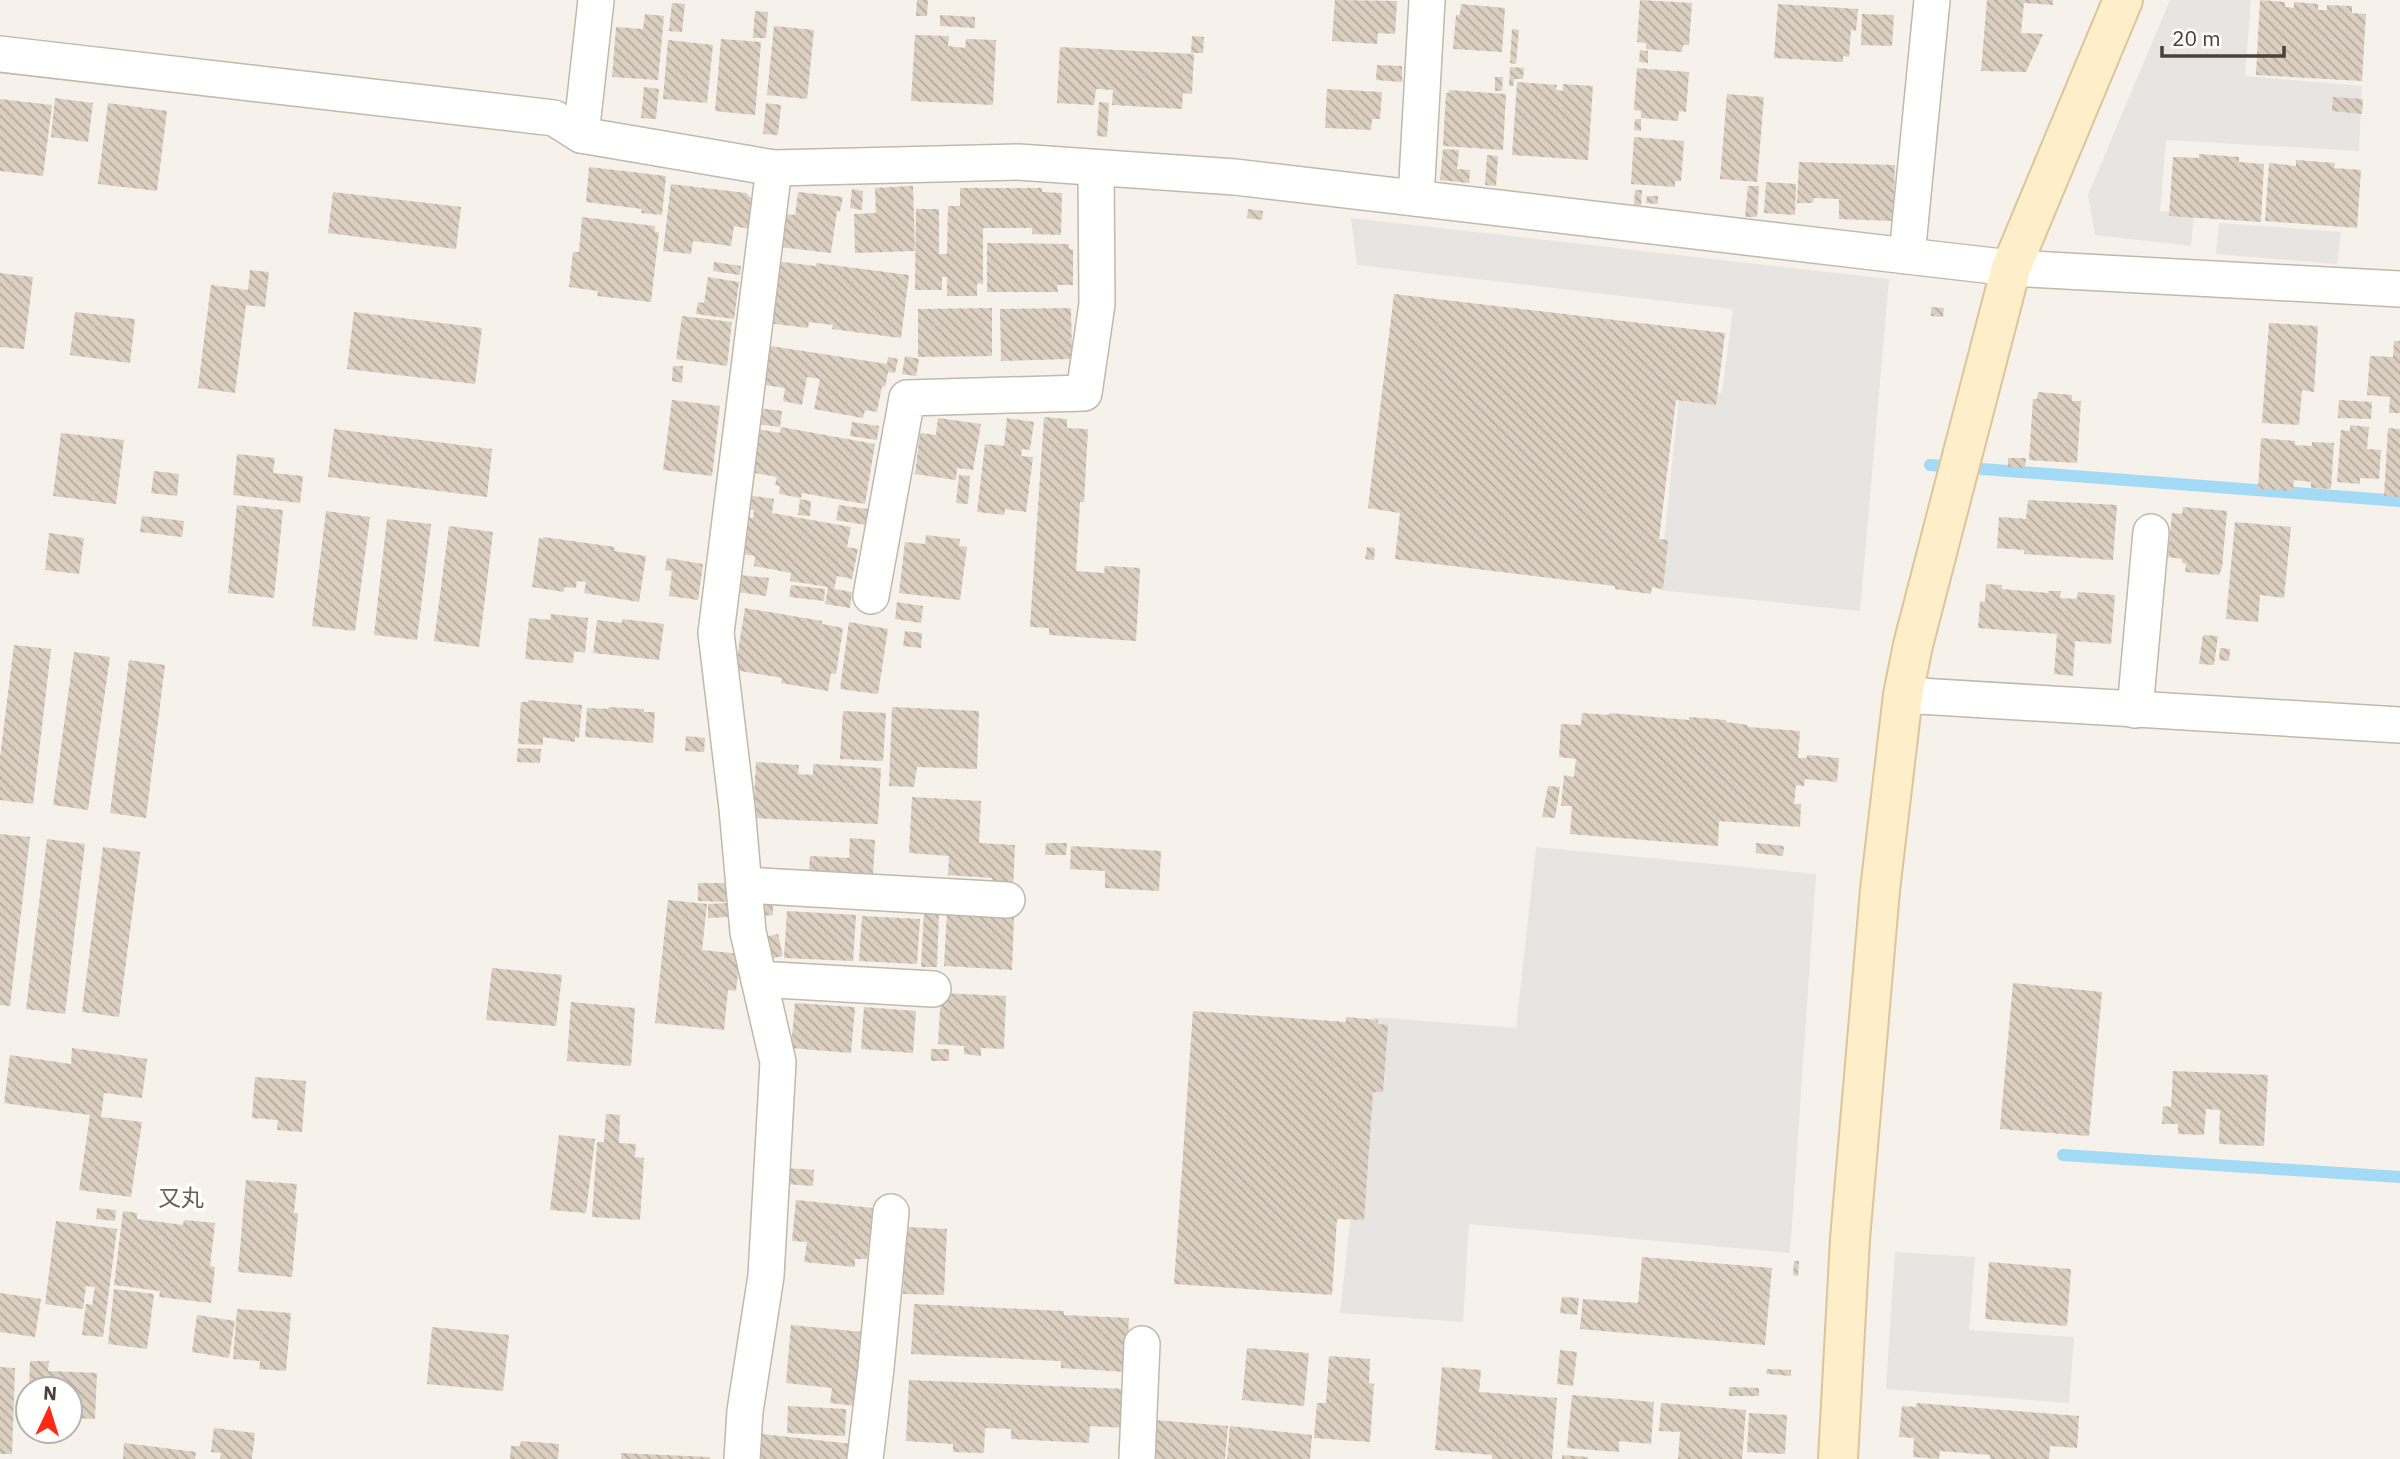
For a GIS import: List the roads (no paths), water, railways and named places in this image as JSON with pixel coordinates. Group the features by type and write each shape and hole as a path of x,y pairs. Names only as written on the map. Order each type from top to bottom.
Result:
{"street":[{"path":"581,135 596,0"},
{"path":"1416,198 1427,0"},
{"path":"1907,256 1931,0"},
{"path":"1838,1459 1854,1183 1880,890 1903,695 1913,645 2011,268 2123,0"},
{"path":"0,54 554,118 581,135 774,168 1018,162 1235,177 2011,268 2400,289"},
{"path":"742,1459 746,1411 766,1276 778,1062 748,932 737,808 716,634 774,168"},
{"path":"871,596 907,398 1084,393 1097,304 1096,168"},
{"path":"2135,710 2151,532"},
{"path":"1903,695 2400,725"},
{"path":"744,885 1007,900"},
{"path":"759,979 933,989"},
{"path":"865,1459 891,1212"},
{"path":"1137,1459 1142,1344"}],"waterway":[{"path":"1930,465 2400,501"},
{"path":"2063,1155 2400,1177"}],"district":[{"name":"又丸","path":"181,1197"}]}
